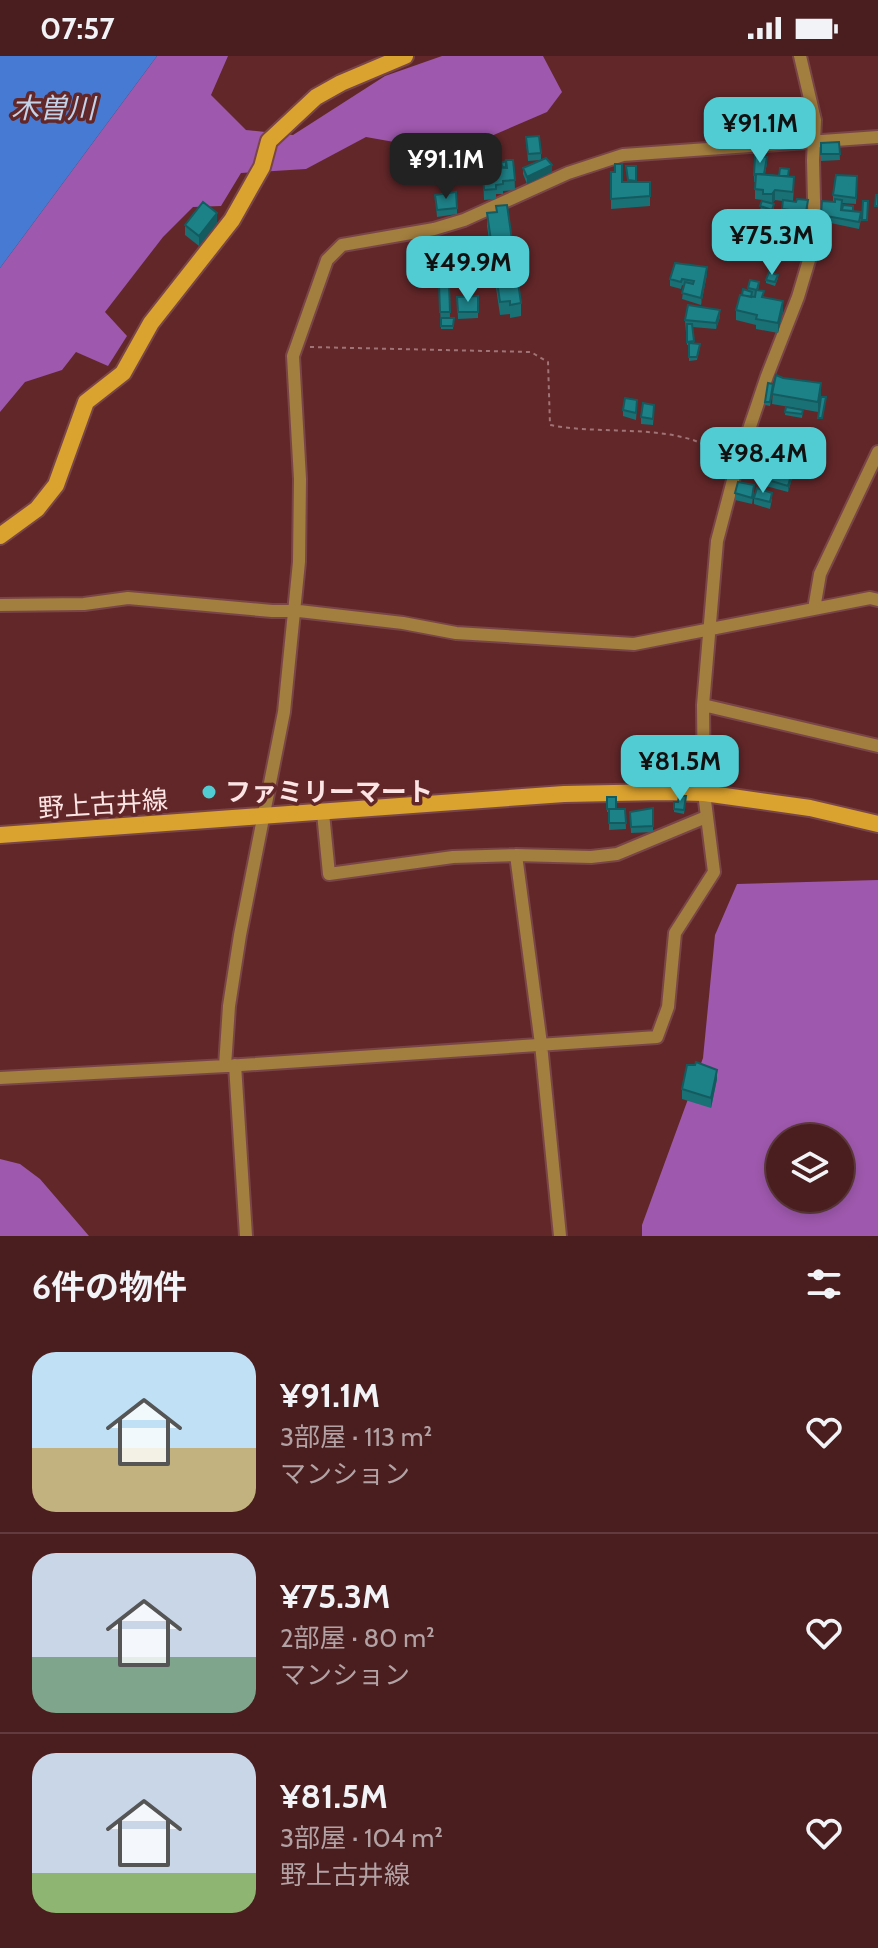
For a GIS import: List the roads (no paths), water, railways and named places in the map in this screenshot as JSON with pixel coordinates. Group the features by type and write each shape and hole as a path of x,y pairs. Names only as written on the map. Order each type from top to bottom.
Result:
{"main road":[{"path":"0,536 37,509 56,485 86,402 123,373 151,323 232,220 262,167 269,141 316,97 405,56"},
{"name":"野上古井線","path":"0,835 564,794 704,793 810,808 878,824"}],"street":[{"path":"0,1078 657,1037 668,1007 675,933 714,872 704,793 703,705 717,541 737,465 815,240 815,120 800,56"},
{"path":"246,1236 234,1081 230,1066 229,1006 284,712 299,562 300,479 292,384 293,356 327,260 342,245 434,229 464,220 568,173 623,155 878,137"},
{"path":"814,609 820,574 878,452"},
{"path":"0,605 84,604 128,598 293,611 403,623 456,633 634,644 870,598 878,600"},
{"path":"703,705 878,746"},
{"path":"323,813 329,874 453,857 591,857 617,854 706,817"},
{"path":"516,855 541,1044 560,1236"}],"water":[{"name":"木曽川","path":"0,56 157,56 0,268"}],"place":[{"name":"ファミリーマート","path":"209,792"}]}
